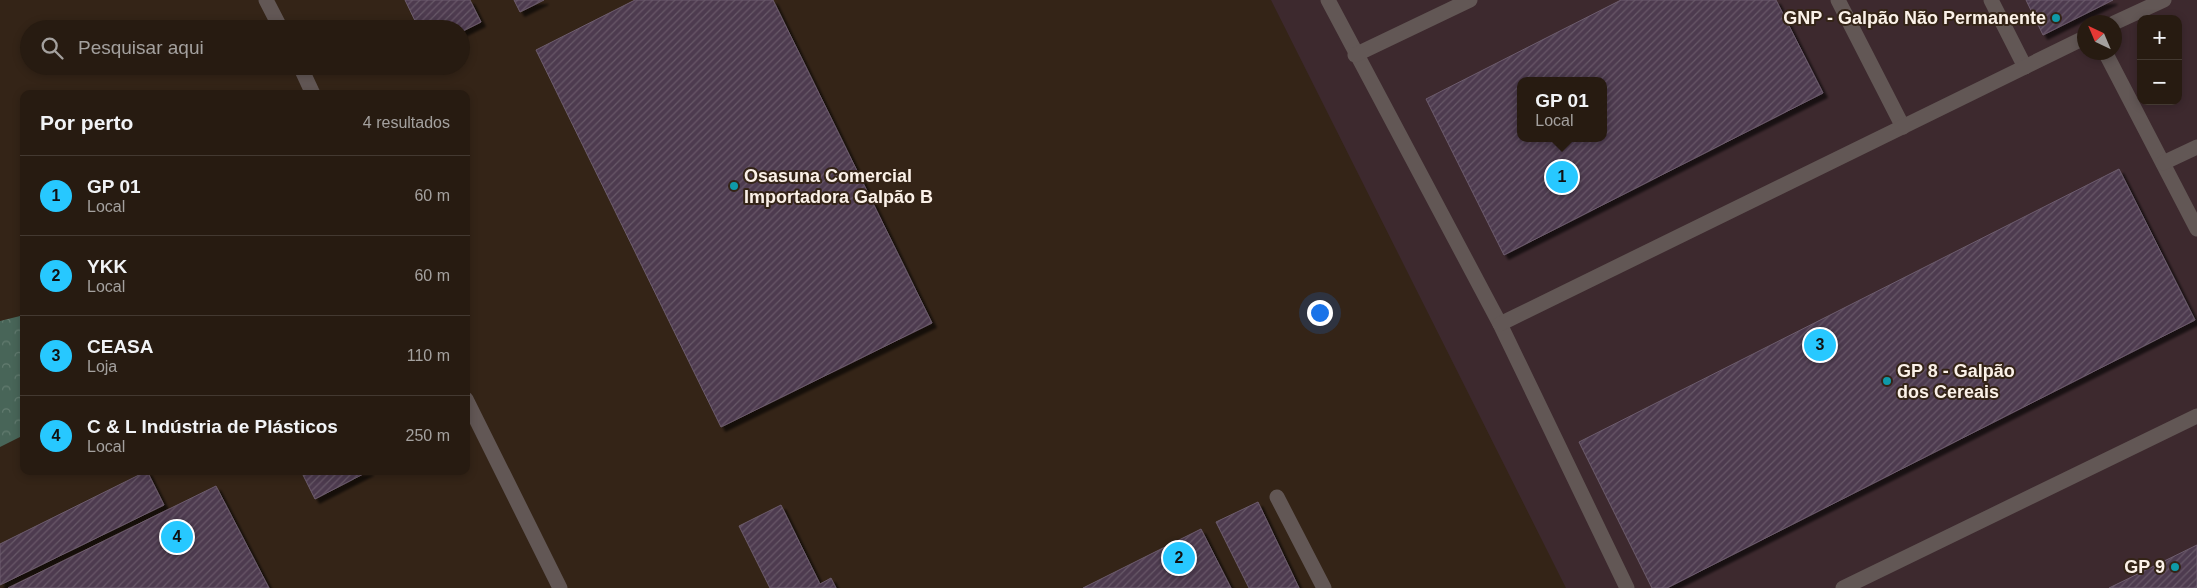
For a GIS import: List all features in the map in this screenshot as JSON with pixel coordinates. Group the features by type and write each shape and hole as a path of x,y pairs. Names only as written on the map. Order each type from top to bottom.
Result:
{"street":[{"path":"266,0 276,20"},
{"path":"1328,0 1355,55 1500,324 1627,588"},
{"path":"1355,55 1470,0"},
{"path":"1838,0 1903,127"},
{"path":"1991,0 2025,67"},
{"path":"2122,19 2164,0"},
{"path":"1500,324 2077,41"},
{"path":"2109,60 2197,229"},
{"path":"304,75 311,90"},
{"path":"2164,164 2197,147"},
{"path":"470,407 560,588"},
{"path":"1843,588 2197,416"},
{"path":"1277,497 1324,588"}],"shaded area":[{"path":"1271,0 2197,0 2197,588 1566,588"}],"green space":[{"path":"20,316 20,437 0,447 0,321"}],"building":[{"path":"405,0 470,0 481,22 470,28 470,20 415,20"},
{"path":"514,0 544,0 520,12"},
{"name":"Osasuna Comercial Importadora Galpão B","path":"635,0 773,0 932,323 721,427 536,50"},
{"path":"1621,0 1776,0 1823,93 1504,255 1426,99"},
{"name":"GNP - Galpão Não Permanente","path":"2026,0 2113,0 2083,15 2077,15 2077,18 2043,35"},
{"name":"GP 8 - Galpão dos Cereais","path":"2119,169 2195,320 1667,588 1652,588 1579,442"},
{"path":"139,475 149,475 164,505 0,585 0,544"},
{"path":"303,475 361,475 315,499"},
{"path":"216,486 269,588 8,588"},
{"path":"1258,502 1299,588 1249,588 1216,522"},
{"path":"781,505 820,584 831,578 836,588 770,588 739,526"},
{"path":"1201,529 1231,588 1083,588"},
{"name":"GP 9","path":"2197,545 2197,588 2109,588"}],"place":[{"name":"GNP - Galpão Não Permanente","path":"2056,18"},
{"name":"GP 01","path":"1562,177"},
{"name":"Osasuna Comercial Importadora Galpão B","path":"734,186"},
{"name":"CEASA","path":"1820,345"},
{"name":"GP 8 - Galpão dos Cereais","path":"1887,381"},
{"name":"C & L Indústria de Plásticos","path":"177,537"},
{"name":"YKK","path":"1179,558"},
{"name":"GP 9","path":"2175,567"}]}
